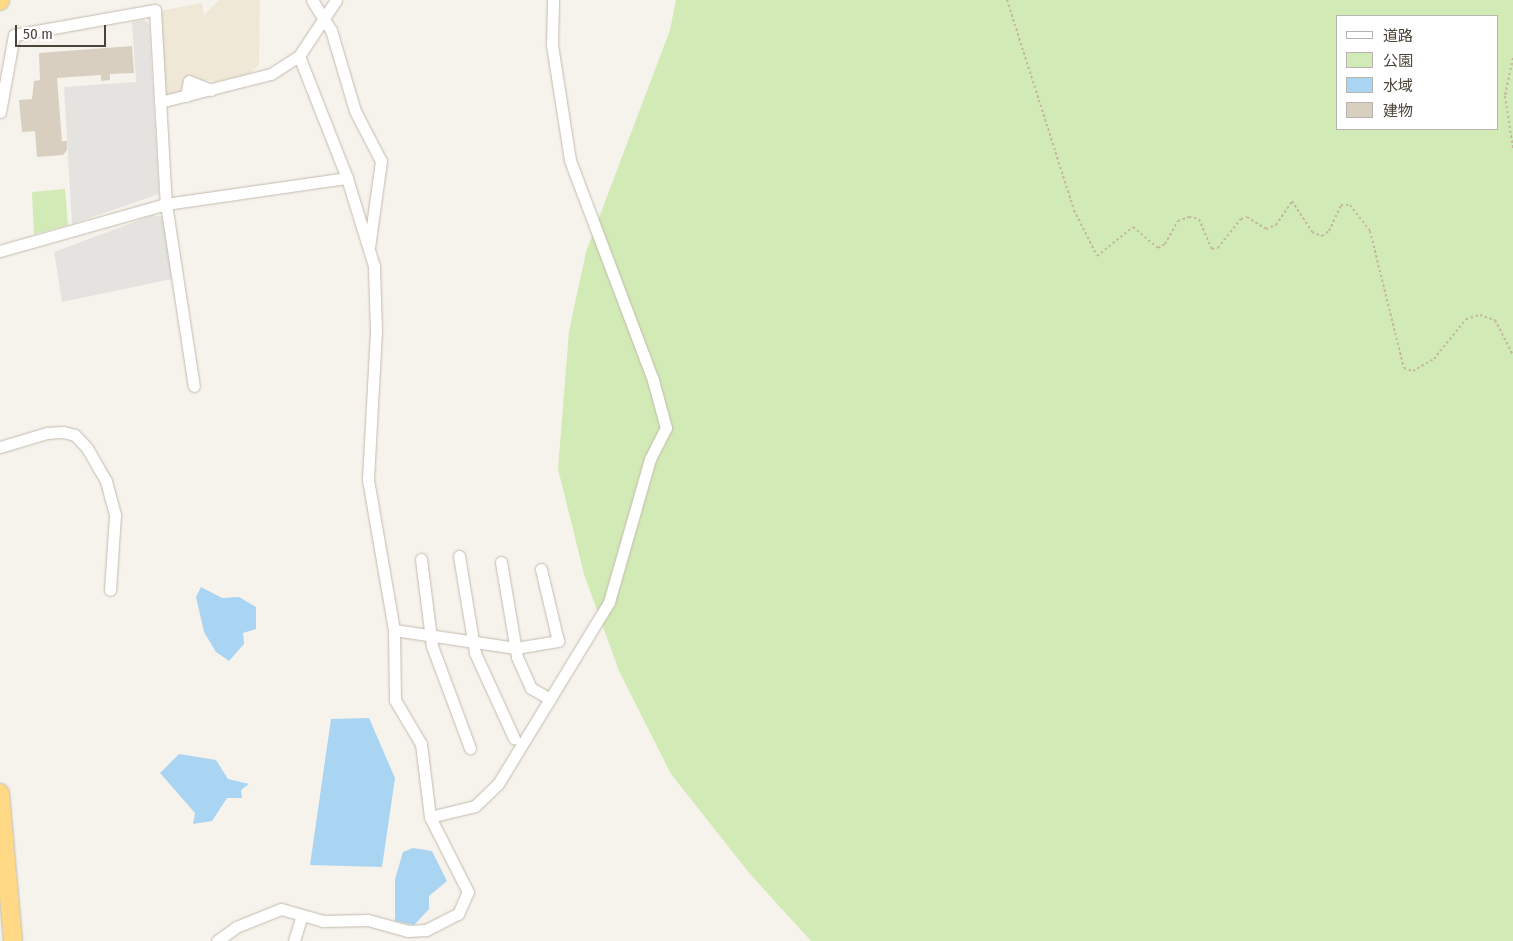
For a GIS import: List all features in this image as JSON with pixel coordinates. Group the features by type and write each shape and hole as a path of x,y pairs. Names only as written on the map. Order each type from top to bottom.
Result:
{"highway":[{"path":"0,793 13,941"}],"street":[{"path":"312,0 325,21 341,57 355,111 381,161 370,248"},
{"path":"160,102 271,74 298,56 325,21 336,0"},
{"path":"430,817 475,806 498,784 609,602 650,459 666,428 653,380 570,160 552,45 552,0"},
{"path":"0,112 14,35 155,10 166,204 194,386"},
{"path":"217,941 264,913 281,909 323,921 368,920 418,931 458,914 468,892 430,817 421,744 395,700 394,630 368,479 377,290 370,248 347,178 298,56"},
{"path":"0,251 166,204 347,178"},
{"path":"0,447 63,432 75,435 87,448 106,481 115,514 110,590"},
{"path":"459,556 473,642 514,738"},
{"path":"421,559 431,636 470,748"},
{"path":"501,562 516,648 531,688 550,699"},
{"path":"394,630 516,648 558,641 541,569"},
{"path":"294,941 302,915"}],"path":[{"path":"1007,0 1074,210 1097,256 1133,227 1158,248 1165,244 1178,221 1189,217 1199,219 1212,249 1218,248 1241,219 1248,217 1266,229 1276,225 1292,201 1312,232 1322,236 1329,231 1341,205 1350,205 1370,231 1404,368 1413,371 1434,359 1466,319 1480,315 1495,320 1513,355"},
{"path":"1513,58 1505,96 1513,149"}],"shaded area":[{"path":"219,0 260,0 259,65 247,76 216,81 185,79 181,92 165,96 160,11 202,3 204,15"},
{"path":"144,20 149,24 159,194 72,224 64,87 136,82 132,22"},
{"path":"153,215 163,217 172,279 62,302 54,252"}],"green space":[{"path":"676,0 1513,0 1513,941 811,941 750,874 671,774 619,671 584,574 558,469 569,331 586,252 670,30"},
{"path":"65,189 68,225 34,234 32,192"}],"water":[{"path":"201,587 222,598 239,597 256,607 256,629 243,633 244,644 229,661 216,652 204,632 196,597"},
{"path":"369,718 395,778 382,867 310,865 331,719"},
{"path":"179,754 216,760 228,779 249,784 241,790 242,798 227,798 212,821 193,824 195,813 160,773"},
{"path":"413,848 432,851 447,881 429,896 429,909 414,925 395,921 395,879 403,852"}],"building":[{"path":"132,46 134,73 110,74 110,80 101,81 101,75 57,78 62,141 67,141 67,150 63,155 37,157 35,131 22,132 19,100 32,99 34,81 40,80 39,53"}]}
